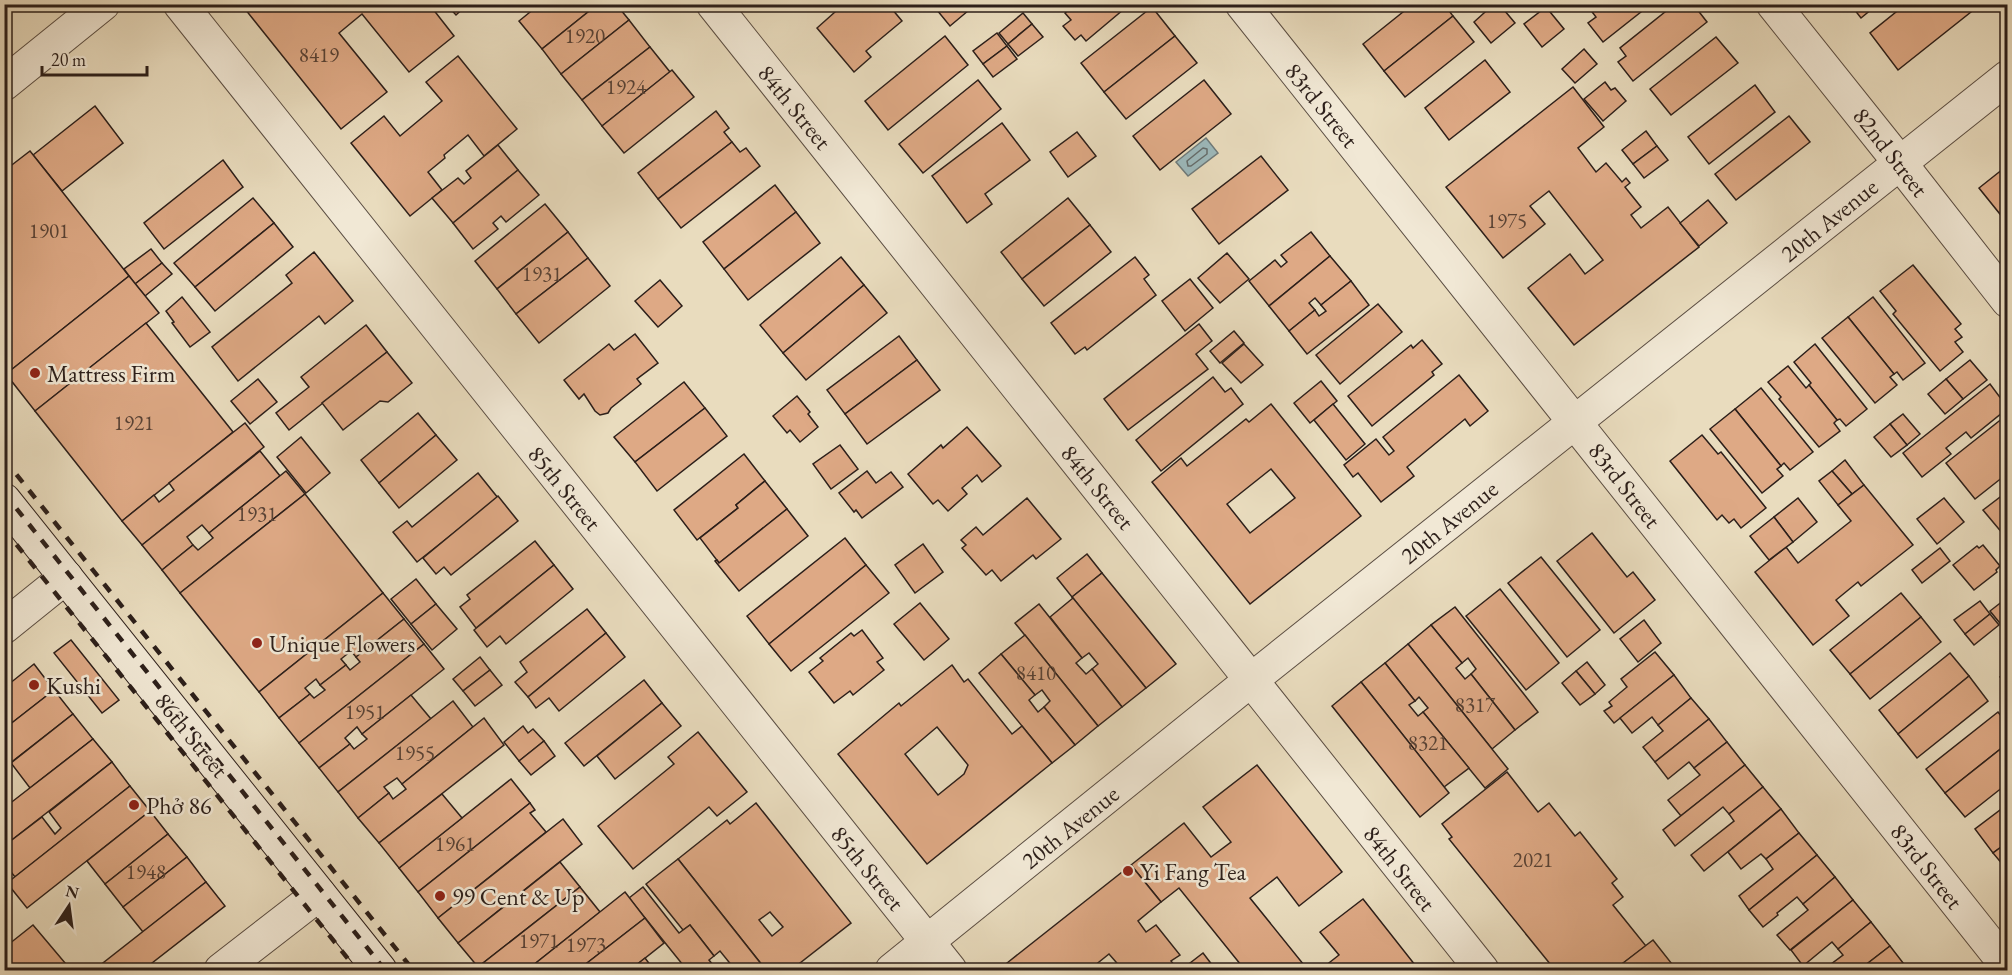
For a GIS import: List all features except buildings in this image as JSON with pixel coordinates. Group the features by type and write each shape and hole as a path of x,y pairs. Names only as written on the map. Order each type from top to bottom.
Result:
{"street":[{"path":"4,84 103,4"},
{"name":"85th Street","path":"180,4 950,970"},
{"name":"84th Street","path":"713,4 1482,970"},
{"name":"83rd Street","path":"1242,4 2007,967"},
{"name":"82nd Street","path":"1773,4 2007,301"},
{"name":"20th Avenue","path":"892,970 1251,680 2007,77"},
{"name":"86th Street","path":"4,500 380,970"},
{"path":"4,627 66,577"},
{"path":"221,970 319,894"}],"water":[{"path":"1206,138 1218,153 1188,176 1176,162"}],"railway":[{"path":"4,459 413,970"},
{"path":"4,493 385,970"},
{"path":"4,529 357,970"}],"place":[{"name":"Mattress Firm","path":"35,373"},
{"name":"Unique Flowers","path":"257,643"},
{"name":"Kushi","path":"34,685"},
{"name":"Phở 86","path":"134,805"},
{"name":"Yi Fang Tea","path":"1128,871"},
{"name":"99 Cent & Up","path":"440,896"}]}
